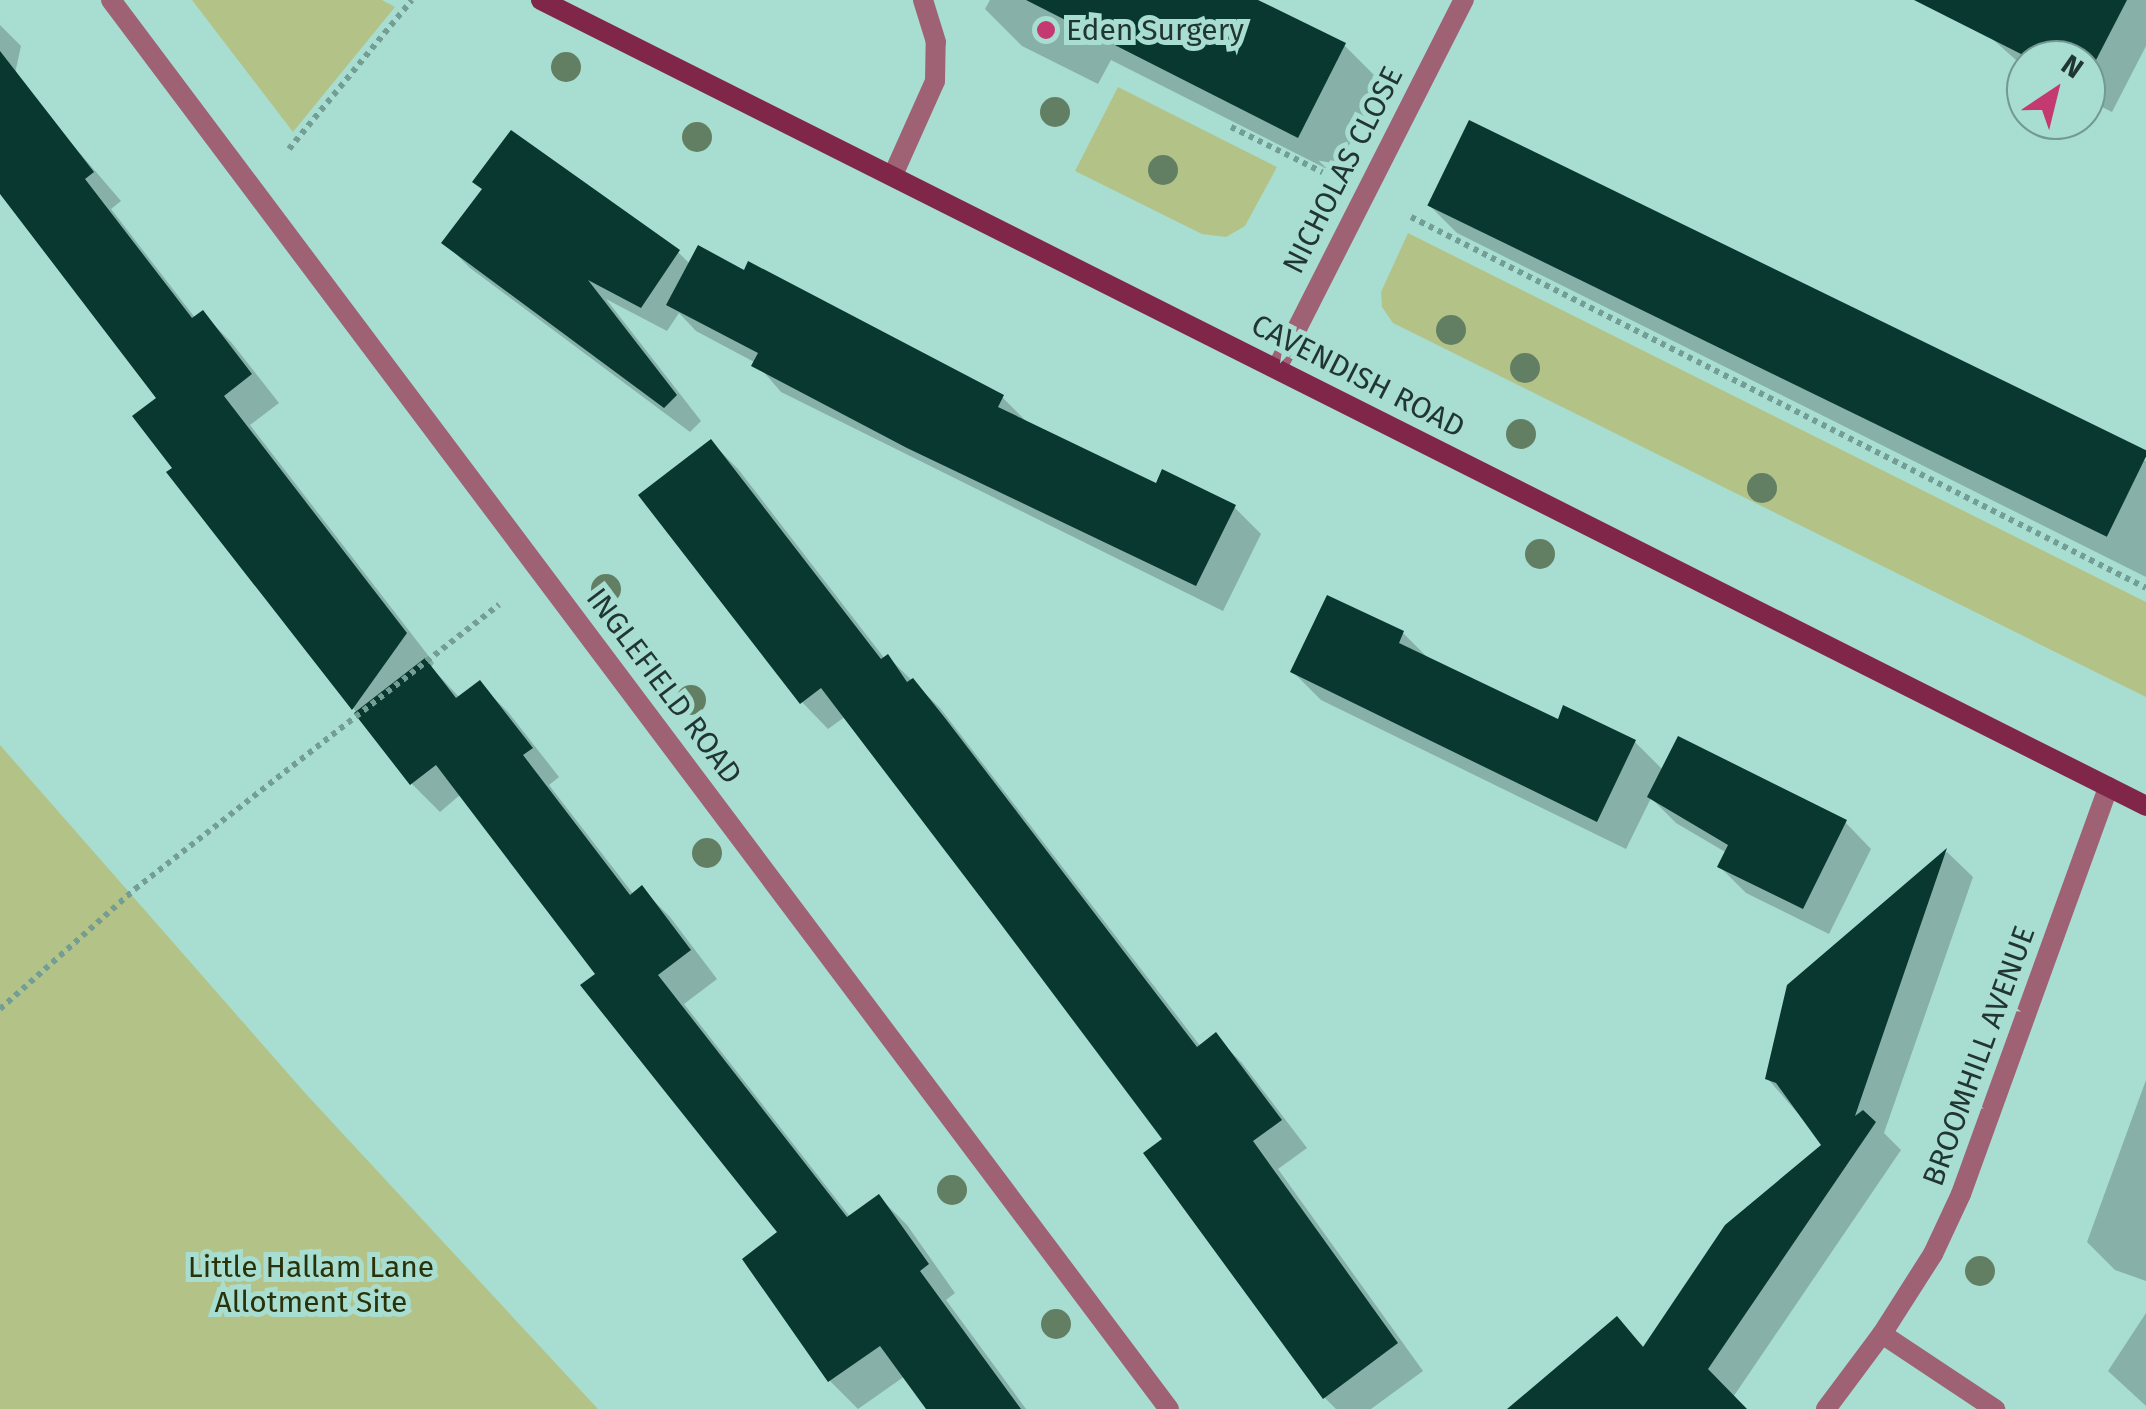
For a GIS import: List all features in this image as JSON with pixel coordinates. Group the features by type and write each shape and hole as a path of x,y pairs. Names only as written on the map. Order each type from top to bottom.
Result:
{"street":[{"name":"INGLEFIELD ROAD","path":"111,0 1169,1409"},
{"name":"CAVENDISH ROAD","path":"541,0 2146,806"},
{"path":"894,175 935,81 936,42 922,0"},
{"name":"NICHOLAS CLOSE","path":"1277,368 1464,0"},
{"name":"BROOMHILL AVENUE","path":"1826,1409 1882,1334 1933,1254 1979,1151 2108,787"},
{"path":"1882,1334 1995,1409"}],"path":[{"path":"288,150 412,0"},
{"path":"1231,127 1322,173"},
{"path":"1404,214 2146,588"},
{"path":"0,1008 135,889 504,601"}],"green space":[{"path":"192,0 382,0 395,7 293,132"},
{"path":"1118,87 1277,167 1245,226 1226,237 1202,234 1075,171"},
{"path":"1408,233 2146,602 2146,697 1393,323 1382,307 1381,292"},
{"name":"Little Hallam Lane Allotment Site","path":"0,745 306,1094 598,1409 0,1409"}],"building":[{"path":"1026,0 1258,0 1346,43 1298,138"},
{"path":"1914,0 2127,0 2106,41 2006,40 2006,46"},
{"path":"0,51 94,172 85,179 192,318 203,310 252,374 224,396 407,633 352,710 166,472 172,468 132,416 156,398 0,194"},
{"path":"1469,120 2146,450 2107,537 1427,205"},
{"path":"511,130 680,250 641,308 588,280 677,395 664,408 441,243 482,189 472,182"},
{"path":"698,245 744,270 748,261 1004,395 998,407 1156,483 1162,469 1236,505 1196,586 907,448 751,366 758,353 666,305"},
{"path":"711,439 881,659 888,654 907,682 913,678 945,718 1197,1047 1216,1032 1282,1120 1253,1141 1398,1343 1323,1399 1143,1153 1162,1139 994,915 821,688 800,704 638,495"},
{"path":"1327,595 1404,631 1399,643 1558,719 1563,705 1636,740 1597,822 1290,672"},
{"path":"425,658 456,698 480,680 533,748 523,755 630,895 642,885 691,950 658,975 847,1217 879,1194 929,1264 920,1271 1021,1409 926,1409 880,1346 828,1382 742,1259 777,1232 580,985 595,974 436,765 410,785 354,713"},
{"path":"1678,736 1847,820 1803,909 1717,867 1728,845 1647,797"},
{"path":"1947,848 1855,1116 1863,1110 1876,1122 1708,1369 1747,1409 1507,1409 1617,1316 1643,1347 1725,1225 1821,1145 1776,1083 1765,1079 1787,985"}],"place":[{"name":"Eden Surgery","path":"1046,30"}]}
